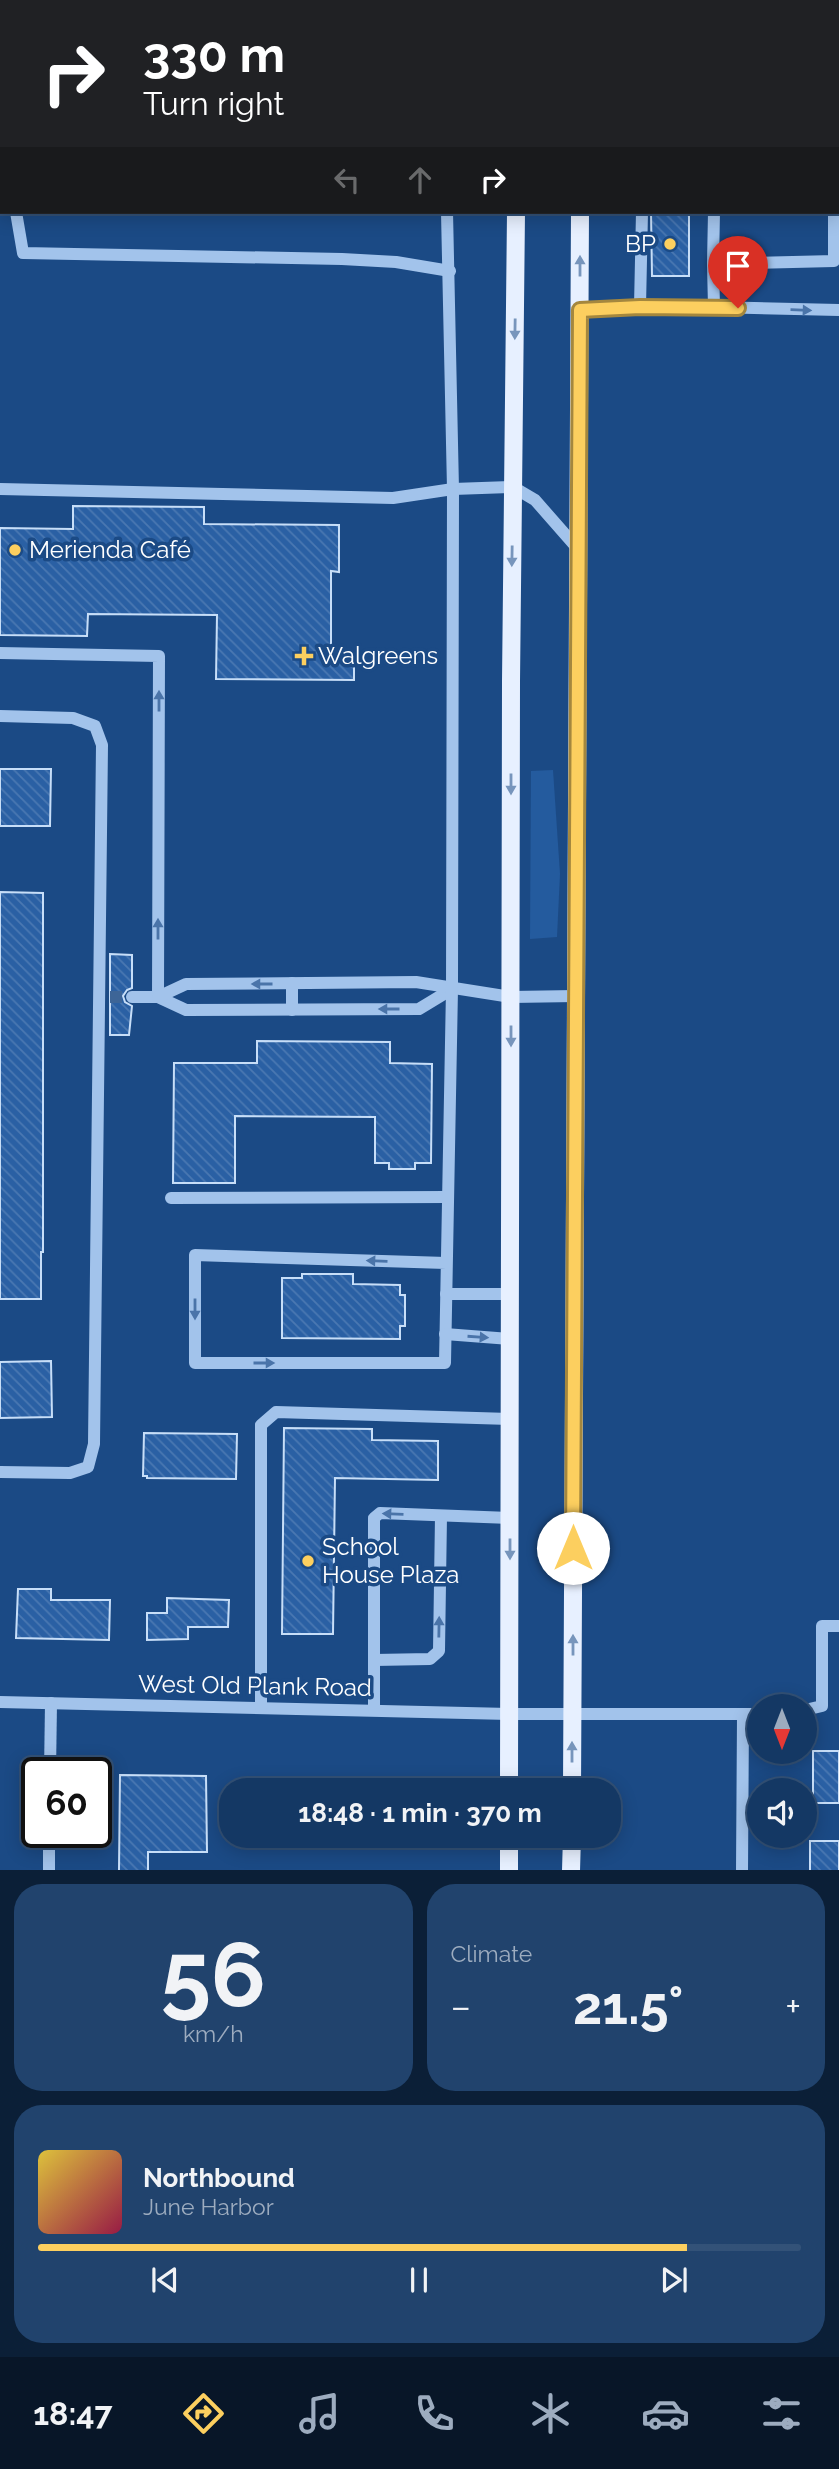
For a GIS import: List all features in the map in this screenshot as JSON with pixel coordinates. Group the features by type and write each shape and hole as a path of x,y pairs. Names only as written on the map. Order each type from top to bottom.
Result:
{"main road":[{"path":"509,1778 511,682 516,214"},
{"path":"572,1778 580,214"},
{"path":"509,1848 509,1870"},
{"path":"571,1870 572,1848"}],"street":[{"path":"16,214 23,253 342,259 396,262 450,271"},
{"path":"446,1263 195,1255 195,1363 445,1363 452,989 453,489 447,214"},
{"path":"640,307 642,214"},
{"path":"713,214 714,307"},
{"path":"713,264 836,261 834,214"},
{"path":"580,310 640,307 839,310"},
{"path":"0,489 393,498 453,489 513,487 535,500 579,549"},
{"path":"0,653 159,656 158,997"},
{"path":"0,716 73,718 95,726 102,745 104,997 94,1444 88,1467 70,1473 0,1472"},
{"path":"132,997 158,997 186,984 416,982 511,998 576,996"},
{"path":"292,983 292,1010"},
{"path":"158,997 186,1010 419,1009 452,989"},
{"path":"171,1198 447,1197"},
{"path":"446,1294 510,1294"},
{"path":"445,1334 510,1339"},
{"path":"261,1708 261,1425 276,1412 510,1419"},
{"path":"374,1710 374,1518 380,1513 510,1518"},
{"path":"374,1660 430,1659 439,1651 440,1516"},
{"path":"817,1707 822,1706 822,1626 839,1626"},
{"name":"West Old Plank Road","path":"0,1702 509,1714 747,1716"},
{"path":"50,1757 51,1703"},
{"path":"742,1870 743,1716"},
{"path":"49,1848 49,1870"}],"shaded area":[{"path":"553,770 560,874 557,937 530,939 531,771"}],"building":[{"name":"BP","path":"651,214 689,214 689,276 652,276"},
{"path":"73,506 204,507 204,524 339,525 339,572 331,571 331,657 354,657 354,680 216,679 217,615 88,614 87,636 0,635 0,528 73,529"},
{"path":"0,769 51,769 50,826 0,826"},
{"path":"0,892 43,893 41,1299 0,1299"},
{"path":"110,954 132,955 132,988 123,996 125,1002 132,1006 129,1035 110,1035"},
{"path":"257,1041 390,1042 390,1063 432,1064 431,1163 415,1163 415,1169 389,1169 389,1163 375,1163 375,1117 235,1116 235,1183 173,1183 174,1063 257,1063"},
{"path":"302,1274 353,1274 353,1284 400,1285 400,1295 405,1295 405,1326 400,1326 400,1339 282,1338 282,1278 302,1278"},
{"path":"51,1361 52,1417 0,1418 0,1362"},
{"name":"School House Plaza","path":"284,1428 372,1429 372,1440 438,1441 438,1480 335,1478 333,1634 282,1634"},
{"path":"144,1433 237,1434 236,1479 143,1476"},
{"path":"18,1589 51,1589 51,1600 110,1600 109,1640 16,1638"},
{"path":"167,1598 229,1600 228,1627 188,1627 188,1639 147,1640 147,1613 167,1613"},
{"path":"817,1751 839,1751 839,1803 817,1803 817,1778 813,1778"},
{"path":"120,1775 206,1776 207,1852 148,1852 148,1870 119,1870"},
{"path":"817,1841 839,1841 839,1870 810,1870 810,1848 817,1848"}],"tunnel":[{"path":"110,997 132,997"}],"place":[{"name":"BP","path":"670,244"},
{"name":"Merienda Café","path":"15,550"},
{"name":"Walgreens","path":"304,656"},
{"name":"School House Plaza","path":"308,1561"}],"route":[{"path":"573,1548 580,310 640,307 738,308"}]}
